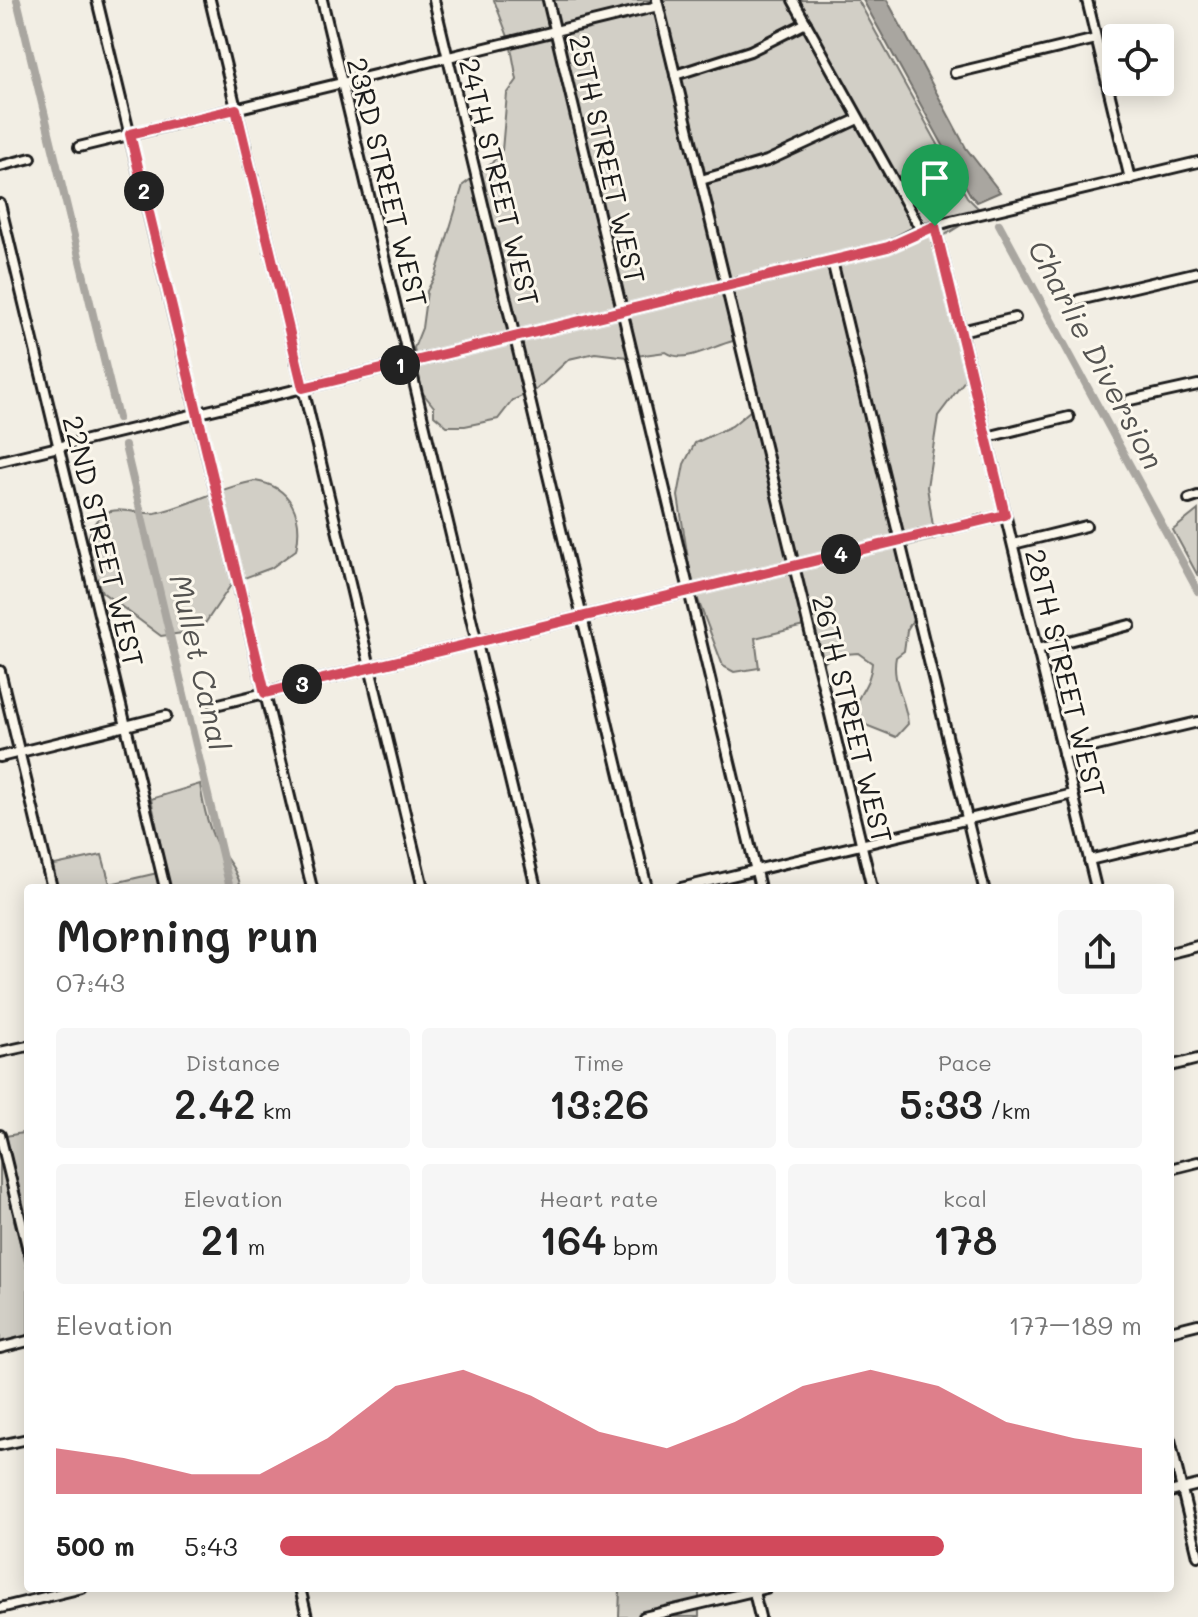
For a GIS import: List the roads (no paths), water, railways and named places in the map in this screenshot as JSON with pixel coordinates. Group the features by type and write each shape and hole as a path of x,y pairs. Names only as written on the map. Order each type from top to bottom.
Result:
{"street":[{"path":"97,0 311,884"},
{"path":"210,0 422,884"},
{"name":"23RD STREET WEST","path":"322,0 535,884"},
{"name":"24TH STREET WEST","path":"434,0 646,884"},
{"name":"25TH STREET WEST","path":"548,0 759,884"},
{"path":"793,0 921,230"},
{"path":"1087,0 1130,179"},
{"path":"79,147 555,32 658,3"},
{"name":"26TH STREET WEST","path":"658,3 871,884"},
{"path":"675,75 750,51 806,23"},
{"path":"955,73 1096,39"},
{"path":"701,180 778,156 858,119"},
{"path":"0,166 31,158"},
{"path":"0,461 832,261 897,244 935,226 1198,162"},
{"name":"22ND STREET WEST","path":"0,204 164,884"},
{"name":"28TH STREET WEST","path":"935,226 1095,884"},
{"path":"832,261 983,884"},
{"path":"1079,300 1198,272"},
{"path":"961,331 1015,318"},
{"path":"1130,400 1198,385"},
{"path":"987,437 1069,417"},
{"path":"215,705 1005,515"},
{"path":"1013,544 1086,526"},
{"path":"1038,649 1130,625"},
{"path":"0,671 51,884"},
{"path":"0,757 166,716"},
{"path":"1063,754 1198,722"},
{"path":"698,884 1073,794"},
{"path":"1089,860 1198,834"},
{"path":"1174,952 1198,946"},
{"path":"0,1052 24,1047"},
{"path":"1174,1065 1198,1059"},
{"path":"0,1135 24,1234"},
{"path":"1174,1168 1198,1162"},
{"path":"1174,1330 1198,1324"},
{"path":"0,1348 24,1342"},
{"path":"0,1445 24,1440"},
{"path":"1174,1456 1198,1556"},
{"path":"1174,1491 1198,1485"},
{"path":"0,1608 66,1592"},
{"path":"301,1592 307,1617"},
{"path":"644,1617 745,1592"},
{"path":"754,1592 760,1617"}],"waterway":[{"name":"Mullet Canal","path":"17,0 118,418"},
{"name":"Charlie Diversion","path":"999,224 1198,591"},
{"name":"Mullet Canal","path":"125,446 229,884"}]}
